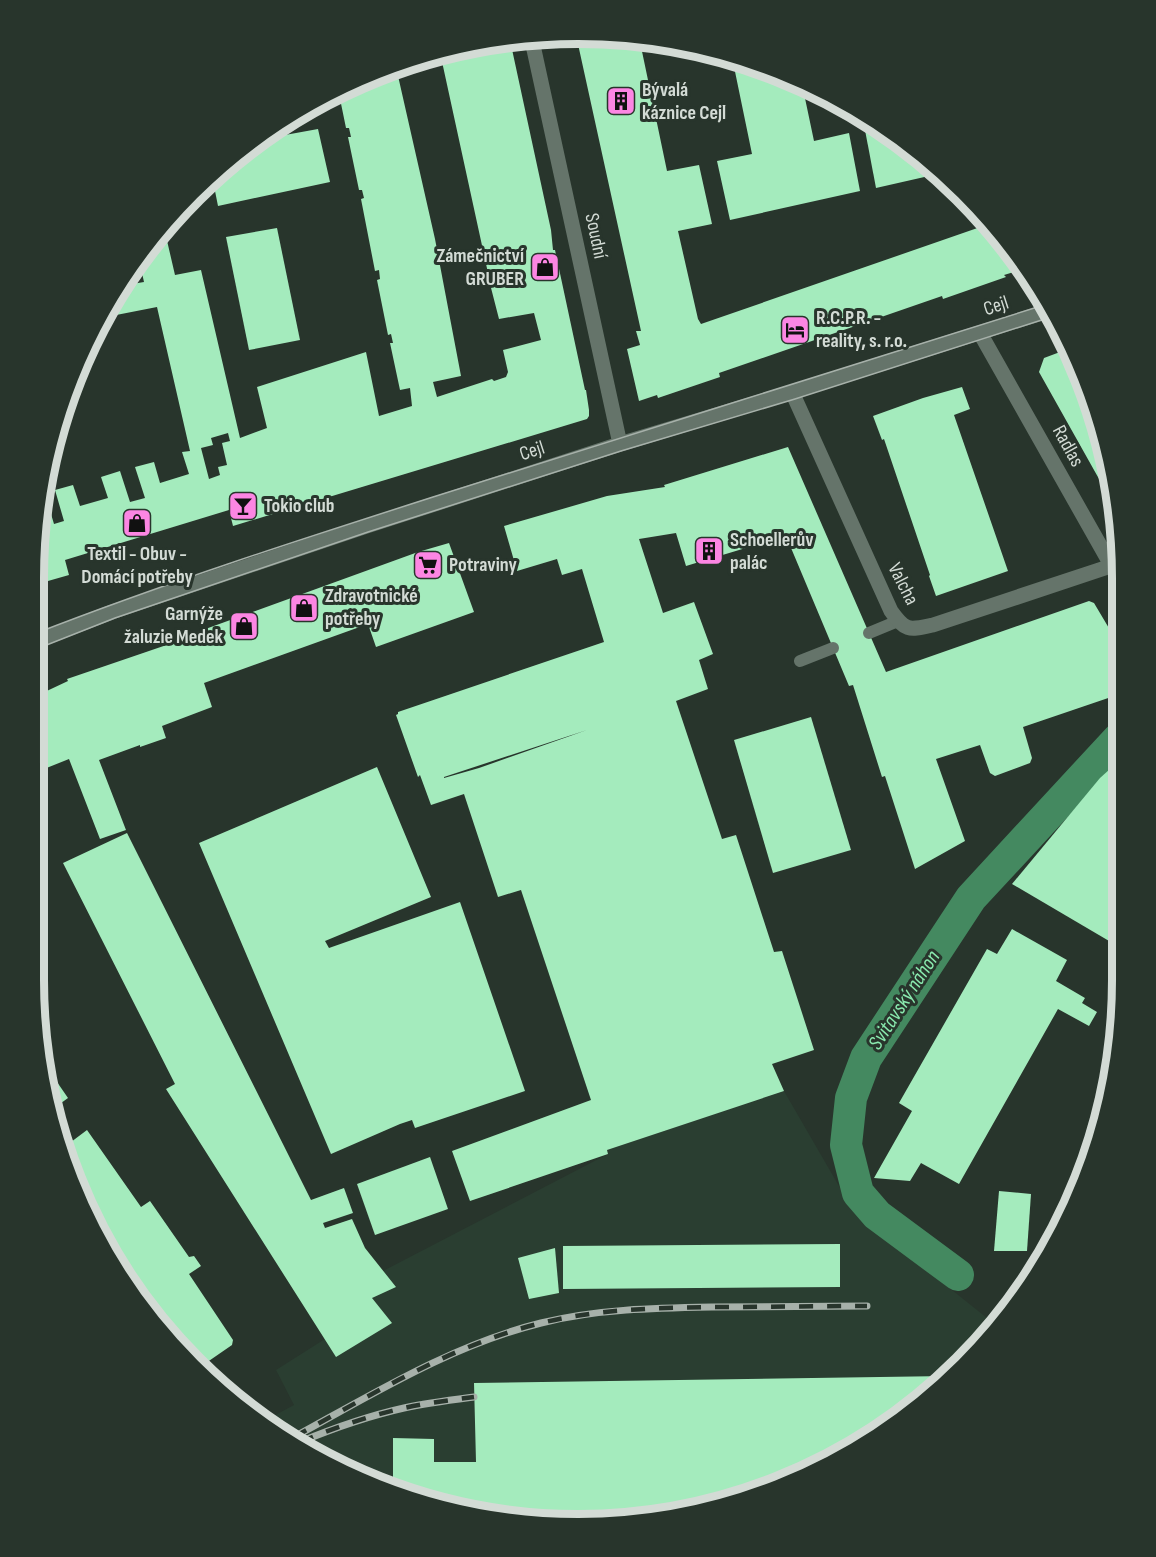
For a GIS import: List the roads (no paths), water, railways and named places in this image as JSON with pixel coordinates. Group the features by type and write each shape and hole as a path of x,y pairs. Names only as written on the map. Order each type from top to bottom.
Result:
{"street":[{"name":"Soudní","path":"533,46 620,444"},
{"name":"Cejl","path":"44,638 112,612 367,526 620,444 792,393 1042,313"},
{"name":"Radlas","path":"980,333 1112,566"},
{"name":"Valcha","path":"792,393 891,611 901,625 914,630 933,626 1112,573"}],"lane":[{"path":"869,633 898,621"},
{"path":"800,661 833,648"}],"waterway":[{"name":"Svitavský náhon","path":"958,1275 877,1215 858,1193 846,1145 851,1098 866,1058 971,898 1112,745"}],"tram line":[{"path":"44,630 333,529 1038,307"},
{"path":"44,646 115,618 368,532 1045,319"}],"railway":[{"path":"299,1434 445,1357 508,1332 562,1318 648,1309 867,1306"},
{"path":"307,1439 391,1411 474,1397"}],"place":[{"name":"Bývalá káznice Cejl","path":"621,101"},
{"name":"Zámečnictví GRUBER","path":"545,267"},
{"name":"R.C.P.R. - reality, s. r.o.","path":"795,330"},
{"name":"Tokio club","path":"243,506"},
{"name":"Textil - Obuv - Domácí potřeby","path":"137,523"},
{"name":"Schoellerův palác","path":"709,551"},
{"name":"Potraviny","path":"428,565"},
{"name":"Zdravotnické potřeby","path":"304,608"},
{"name":"Garnýže žaluzie Medek","path":"244,626"}]}
